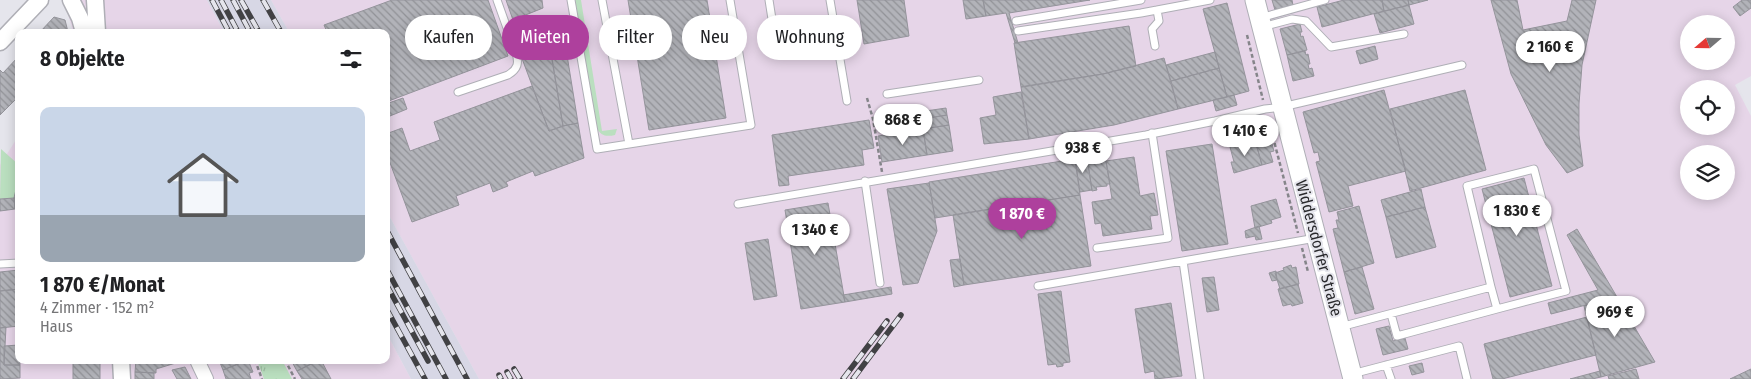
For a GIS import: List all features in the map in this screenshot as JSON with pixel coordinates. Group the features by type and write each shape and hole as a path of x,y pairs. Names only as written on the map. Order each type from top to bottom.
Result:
{"main road":[{"name":"Widdersdorfer Straße","path":"1255,18 1274,108 1308,240 1339,327 1352,376"}],"street":[{"path":"0,42 40,0"},
{"path":"71,0 83,29"},
{"path":"93,5 97,29"},
{"path":"121,364 122,379"},
{"path":"199,364 206,379"}],"lane":[{"path":"458,92 508,75 517,66 516,53 497,0"},
{"path":"571,0 597,149 751,125 730,0"},
{"path":"602,0 629,144"},
{"path":"769,0 771,15"},
{"path":"830,0 847,101"},
{"path":"1016,21 1142,0"},
{"path":"1018,31 1210,0"},
{"path":"1255,18 1325,0"},
{"path":"1156,46 1152,30 1159,21 1157,10"},
{"path":"1255,18 1306,21 1331,48 1404,34"},
{"path":"738,204 1152,134 1462,65"},
{"path":"887,94 979,80"},
{"path":"1097,248 1168,238 1152,134"},
{"path":"1391,314 1397,336 1566,291 1534,169 1467,186 1497,309"},
{"path":"865,182 880,283"},
{"path":"1038,286 1308,240"},
{"path":"1183,261 1200,379"},
{"path":"0,264 15,263"},
{"path":"1339,327 1492,287"},
{"path":"1352,376 1459,346 1467,379"},
{"path":"1386,365 1391,379"}],"path":[{"path":"1255,18 1274,108 1308,240 1310,278"},
{"path":"867,98 873,119 883,178"},
{"path":"256,364 262,379"},
{"path":"287,364 295,379"}],"shaded area":[{"path":"64,0 207,0 222,29 72,29"},
{"path":"207,0 271,0 287,29 222,29"},
{"path":"271,0 1751,0 1751,76 1735,85 1751,116 1751,379 479,379 390,217 390,29 287,29"},
{"path":"15,141 15,364 390,364 390,340 411,379 0,379 0,165"},
{"path":"390,217 479,379 411,379 390,340"}],"green space":[{"path":"575,0 581,0 583,15 577,15"},
{"path":"589,50 602,131 617,129 615,135 609,136 604,135 596,127 585,60 589,60"},
{"path":"1,149 15,161 15,194 14,198 0,199"},
{"path":"258,364 284,364 292,379 264,379"}],"building":[{"path":"392,0 488,0 502,39 502,58 390,100 390,29 326,29 324,25"},
{"path":"506,0 542,0 543,8 526,15 511,15"},
{"path":"628,0 707,0 709,15 682,15 682,60 717,60 726,118 649,130 638,60 672,60 672,15 630,15"},
{"path":"857,0 904,0 909,36 864,44 862,15 859,15"},
{"path":"963,0 983,0 986,16 966,19"},
{"path":"983,0 1090,0 1009,13 1018,43 1015,43 1006,13 986,16"},
{"path":"1272,0 1292,0 1293,5 1275,10"},
{"path":"1344,0 1382,0 1384,11 1322,27 1317,7"},
{"path":"1382,0 1408,0 1409,5 1384,11"},
{"path":"1408,0 1428,0 1409,5"},
{"path":"1491,0 1517,0 1523,30 1567,21 1572,0 1596,0 1582,65 1579,135 1583,166 1567,173 1546,145 1511,74"},
{"path":"1742,0 1751,0 1751,8 1740,16 1733,7"},
{"path":"1227,3 1249,91 1227,97 1203,9"},
{"path":"1409,5 1414,24 1380,33 1374,14"},
{"path":"54,17 65,20 67,29 43,29"},
{"path":"1300,24 1301,37 1303,36 1307,50 1287,55 1280,29"},
{"path":"1129,26 1136,66 1103,74 1021,87 1014,43"},
{"path":"1375,46 1378,59 1360,64 1356,51"},
{"path":"1305,51 1306,55 1308,54 1309,69 1312,68 1314,76 1293,81 1287,55"},
{"path":"1215,52 1219,68 1171,81 1166,65"},
{"path":"1164,58 1178,109 1114,125 1029,139 1021,87 1103,74"},
{"path":"15,60 15,100 0,115 0,70 3,73"},
{"path":"523,60 552,60 563,126 549,131"},
{"path":"552,60 568,60 578,123 563,126"},
{"path":"1219,68 1227,97 1178,109 1171,81"},
{"path":"532,86 549,131 578,123 584,158 535,176 533,171 506,182 508,186 493,192 490,183 456,196 459,205 412,222 390,163 390,132 402,128 410,151 440,140 434,122"},
{"path":"1384,90 1406,171 1348,186 1353,206 1329,212 1316,162 1320,161 1318,152 1314,153 1303,112"},
{"path":"1465,90 1486,170 1410,191 1390,109"},
{"path":"1021,92 1029,139 984,144 980,118 996,115 993,97"},
{"path":"1234,95 1237,105 1216,111 1213,100"},
{"path":"403,98 407,109 390,116 390,103"},
{"path":"946,108 947,115 920,119 919,112"},
{"path":"947,115 949,125 915,130 913,121"},
{"path":"869,120 874,148 862,150 864,165 788,176 789,185 779,186 772,135"},
{"path":"949,125 953,151 927,155 923,129"},
{"path":"923,129 927,155 882,162 878,136"},
{"path":"1270,137 1274,151 1270,152 1273,162 1262,165 1255,140"},
{"path":"1255,140 1262,165 1234,173 1231,162 1234,162 1230,147"},
{"path":"1212,144 1228,244 1182,251 1166,151"},
{"path":"1087,157 1092,190 1080,192 1075,159"},
{"path":"1134,157 1140,196 1154,193 1158,215 1150,216 1152,229 1103,236 1101,223 1095,224 1092,202 1112,199 1106,161"},
{"path":"1075,159 1080,195 935,218 929,182"},
{"path":"1106,161 1110,184 1096,187 1097,190 1092,191 1088,164"},
{"path":"1524,178 1552,286 1510,297 1482,189"},
{"path":"929,183 937,231 918,283 903,285 887,189"},
{"path":"1421,189 1425,207 1386,217 1381,200"},
{"path":"1080,195 1091,266 964,285 953,215"},
{"path":"14,198 15,209 0,211 0,199"},
{"path":"1276,199 1281,217 1271,220 1272,223 1255,228 1251,206"},
{"path":"828,203 845,302 801,309 785,210"},
{"path":"1359,206 1374,263 1344,272 1333,229 1338,228 1337,212"},
{"path":"1425,207 1436,247 1396,258 1386,217"},
{"path":"1259,226 1262,239 1256,240 1255,236 1246,238 1245,231"},
{"path":"1577,229 1617,297 1551,314 1548,303 1598,290 1567,235"},
{"path":"768,239 777,296 754,300 745,243"},
{"path":"960,259 964,285 954,287 950,260"},
{"path":"1291,265 1292,268 1296,267 1299,284 1280,289 1275,273"},
{"path":"1362,267 1374,309 1355,314 1344,272"},
{"path":"15,270 15,289 0,291 0,272"},
{"path":"1276,271 1277,280 1272,281 1269,273"},
{"path":"1214,277 1219,310 1207,312 1202,278"},
{"path":"1298,284 1303,303 1283,306 1278,289"},
{"path":"891,287 892,294 845,302 843,295"},
{"path":"15,289 15,326 0,328 0,291"},
{"path":"1061,291 1070,362 1063,363 1063,366 1057,367 1056,364 1048,365 1038,294"},
{"path":"1617,297 1655,362 1601,377 1584,306"},
{"path":"1171,303 1182,376 1155,379 1154,371 1145,373 1135,309"},
{"path":"1587,317 1596,355 1502,379 1493,379 1484,344"},
{"path":"1389,326 1393,341 1405,338 1408,349 1383,355 1376,329"},
{"path":"6,327 4,365 20,365 20,378 0,379 0,328"},
{"path":"15,345 15,364 20,365 4,365 4,346"},
{"path":"1422,363 1424,372 1412,375 1409,366"},
{"path":"73,364 100,364 100,379 73,379"},
{"path":"136,364 172,364 156,369 156,373 135,372"},
{"path":"221,364 238,364 223,370"},
{"path":"238,364 250,364 253,372 249,373 251,379 226,379 223,370"},
{"path":"293,364 311,364 297,371"},
{"path":"311,364 323,364 331,379 302,379 297,371"},
{"path":"185,367 191,379 177,379 172,370"},
{"path":"1636,369 1639,379 1609,379 1608,376"},
{"path":"1751,369 1751,379 1730,379"},
{"path":"1600,371 1601,377 1570,379"},
{"path":"135,372 154,373 154,379 135,379"}],"railway":[{"path":"212,0 227,29"},
{"path":"221,0 236,29"},
{"path":"233,0 248,29"},
{"path":"241,0 257,29"},
{"path":"263,0 279,29"},
{"path":"390,236 467,379"},
{"path":"390,275 446,379"},
{"path":"390,291 428,361"},
{"path":"390,315 425,379"},
{"path":"853,379 901,315"},
{"path":"843,379 887,321"},
{"path":"514,369 520,379"},
{"path":"507,372 511,379"},
{"path":"499,375 501,379"}]}
